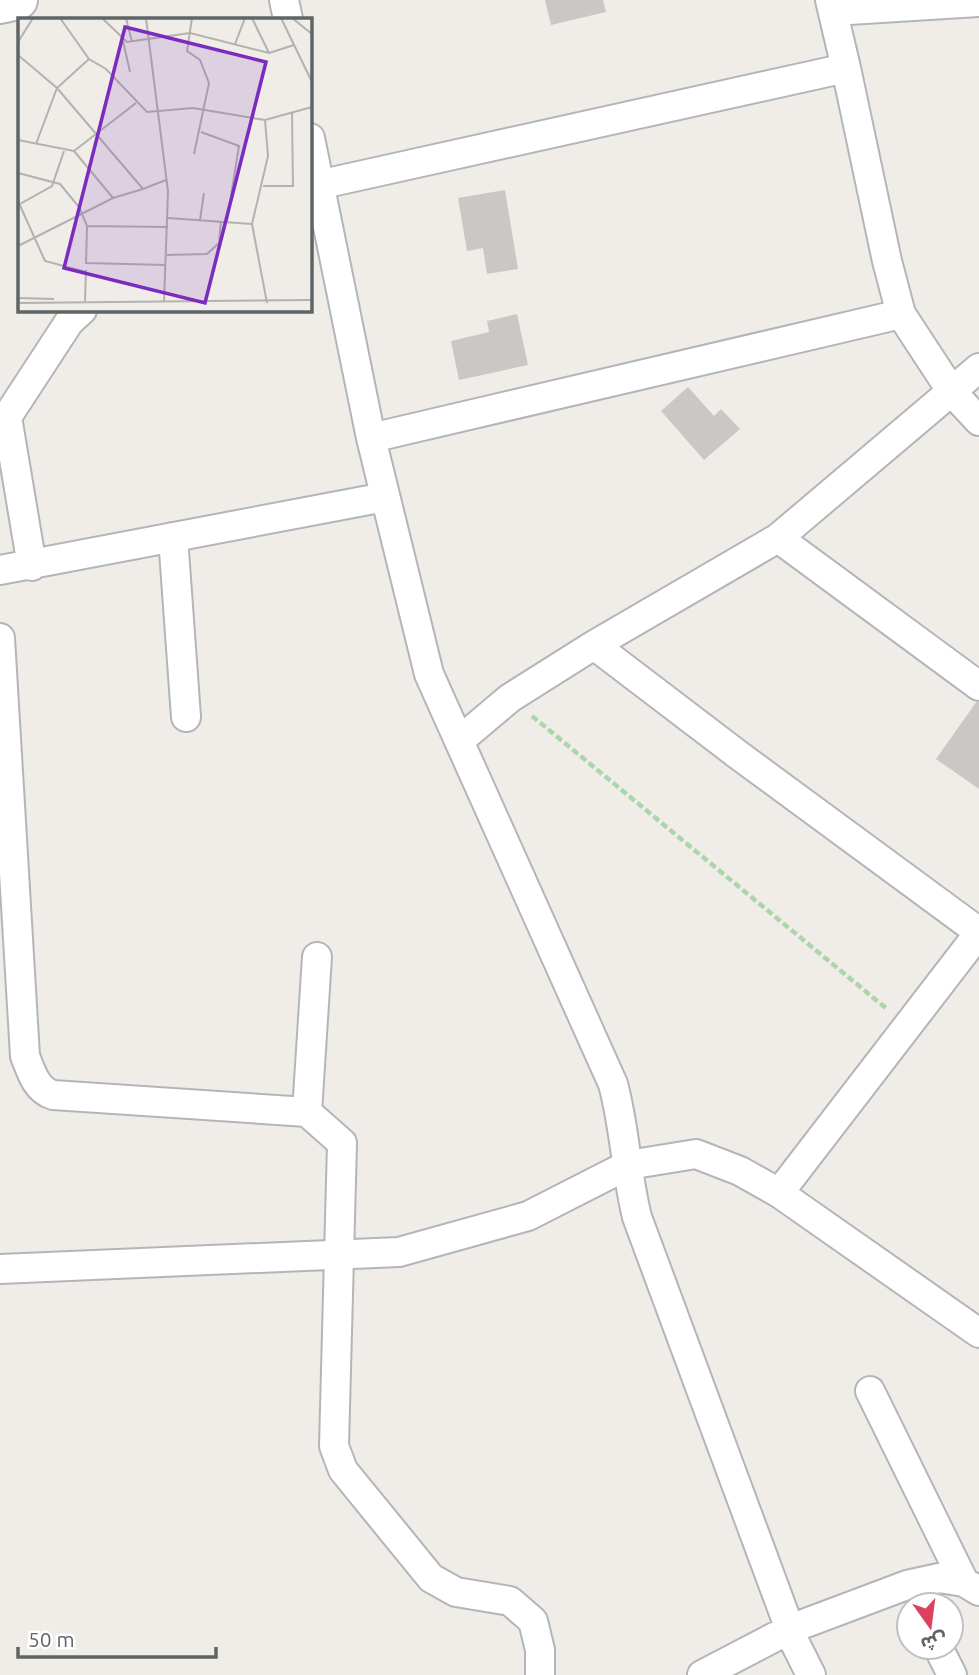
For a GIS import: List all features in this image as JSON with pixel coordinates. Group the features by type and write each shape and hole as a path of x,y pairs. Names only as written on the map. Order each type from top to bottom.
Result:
{"main road":[{"path":"0,4 18,0"}],"street":[{"path":"284,0 288,18"},
{"path":"979,2 831,6 901,314 952,392 979,421"},
{"path":"318,185 846,68"},
{"path":"312,150 318,185 321,253 371,438 429,674 613,1084 622,1116 637,1217 790,1629 811,1675"},
{"path":"32,566 7,417 69,322 80,312"},
{"path":"371,438 901,314"},
{"path":"459,741 510,698 594,645 778,538 979,368"},
{"path":"0,570 385,497"},
{"path":"173,537 186,717"},
{"path":"778,538 979,686"},
{"path":"0,638 25,1056 35,1081 45,1093 53,1095 307,1112 342,1143 334,1446 343,1470 431,1578 456,1592 510,1601 533,1621 540,1650 540,1675"},
{"path":"594,645 979,932 909,1027 779,1193"},
{"path":"307,1112 317,957"},
{"path":"0,1269 399,1252 528,1216 628,1165 696,1154 740,1171 779,1193 979,1333"},
{"path":"870,1391 971,1587"},
{"path":"918,1591 939,1578 971,1587"},
{"path":"702,1675 790,1629 895,1600"}],"path":[{"path":"510,698 909,1027"}],"building":[{"path":"545,0 603,0 606,12 551,25"},
{"path":"505,190 518,269 487,274 483,248 467,251 458,198"},
{"path":"517,314 528,365 459,380 451,341 489,332 487,321"},
{"path":"688,387 714,416 721,409 740,429 704,460 661,411"},
{"path":"977,701 979,702 979,789 936,759"}]}
